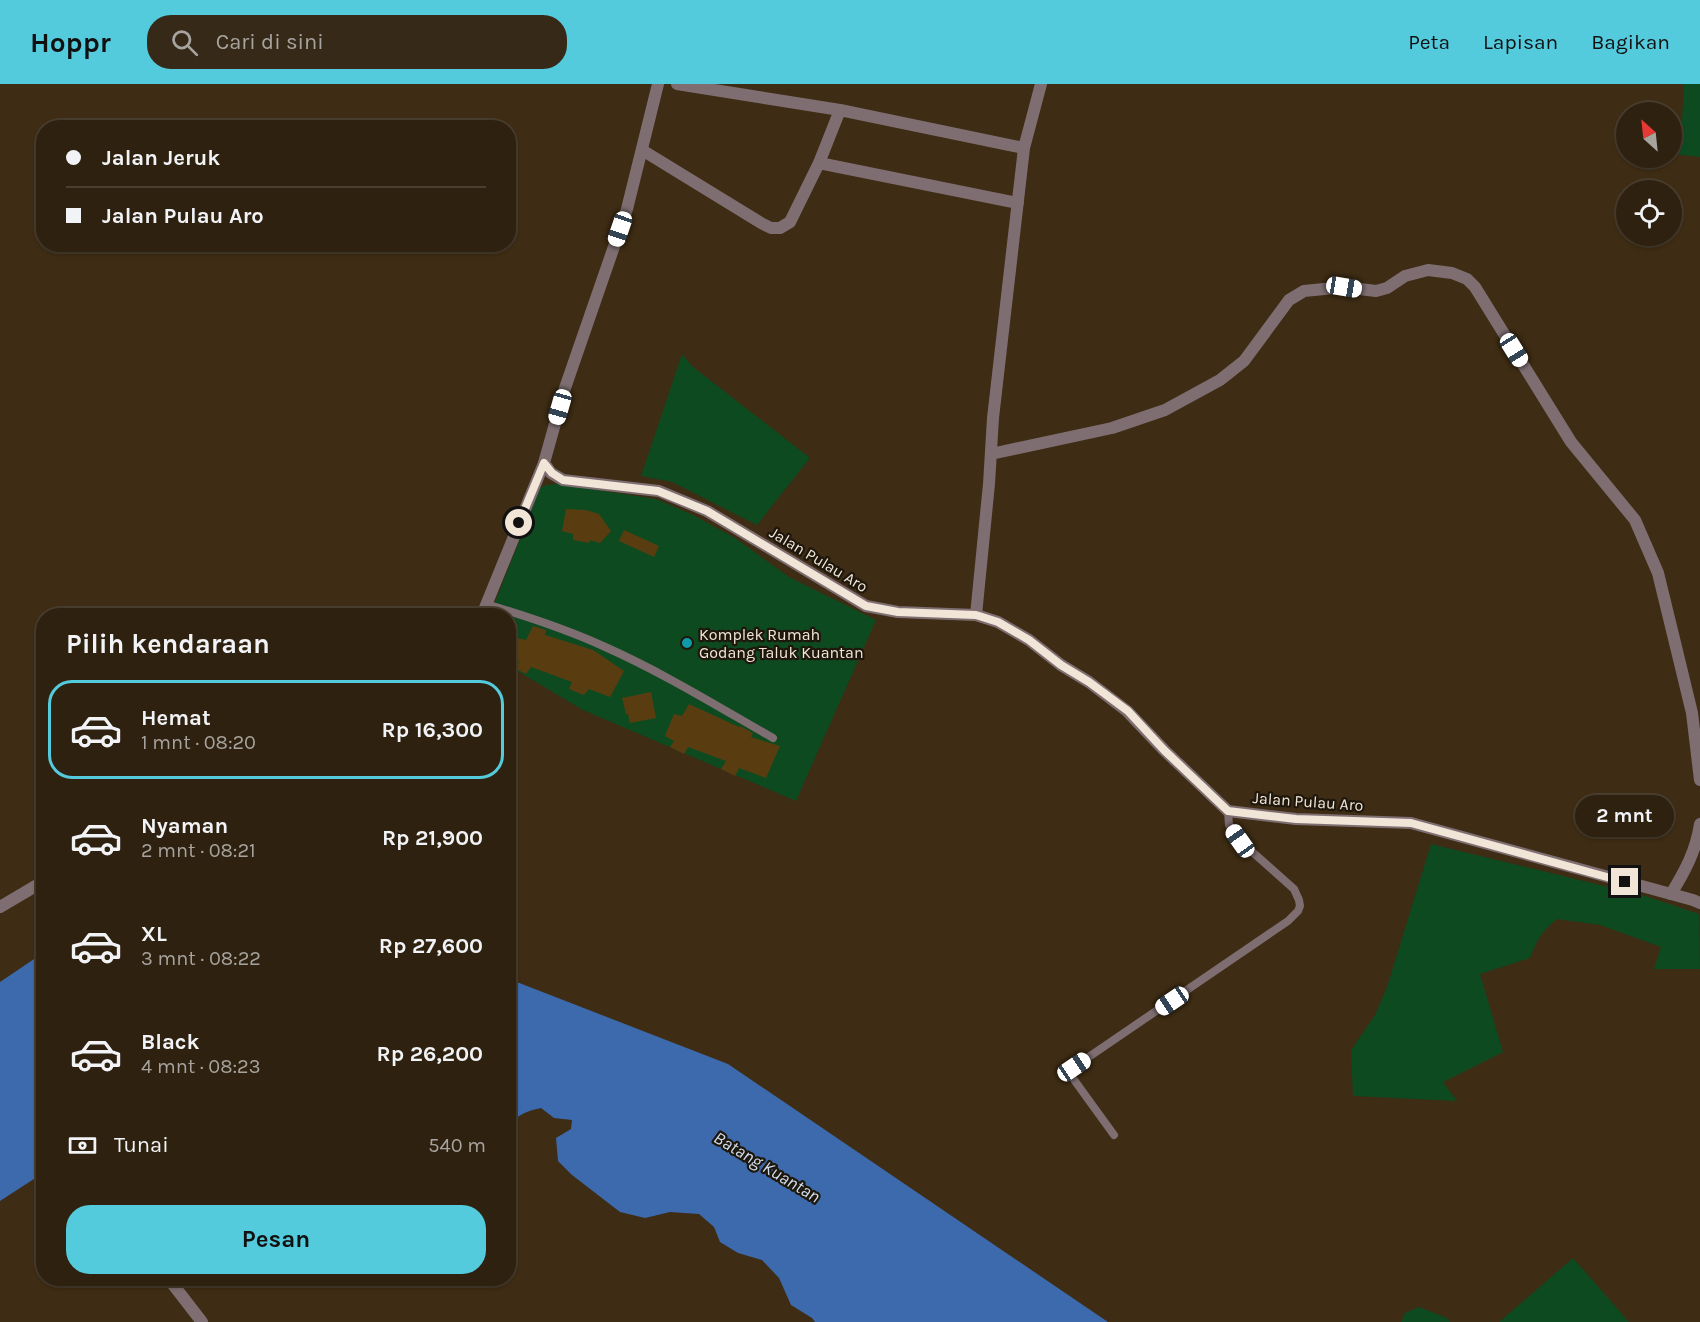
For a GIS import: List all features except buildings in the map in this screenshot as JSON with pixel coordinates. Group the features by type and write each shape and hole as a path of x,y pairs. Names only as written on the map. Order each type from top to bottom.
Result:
{"street":[{"path":"485,608 544,463 569,378 627,209 658,84"},
{"path":"677,84 840,110 1024,148"},
{"path":"976,615 993,418 1024,148 1041,84"},
{"path":"642,150 761,223 771,228 780,228 790,222 819,163 840,110"},
{"path":"819,163 1018,203"},
{"path":"991,454 1112,428 1166,410 1220,380 1244,361 1289,300 1305,291 1344,287 1376,291 1387,288 1405,276 1428,270 1452,273 1467,279 1475,287 1571,442 1635,520 1658,573 1692,713 1700,780"},
{"name":"Jalan Pulau Aro","path":"544,463 552,473 563,480 658,491 707,511 866,606 898,612 976,615 998,622 1029,640 1128,711 1164,750 1228,811 1296,819 1411,823 1700,903"},
{"path":"1671,894 1690,861 1698,840 1700,824"},
{"path":"0,907 36,886"},
{"path":"174,1286 202,1322"}],"lane":[{"path":"516,616 536,619 602,645 773,738"},
{"path":"1114,1135 1072,1077 1071,1071 1074,1067 1288,921 1298,911 1299,900 1294,889 1240,841 1229,825 1228,811"}],"green space":[{"path":"1684,84 1700,84 1700,157 1682,155"},
{"path":"682,354 692,366 810,458 757,525 672,482 641,476"},
{"name":"Komplek Rumah Godang Taluk Kuantan","path":"558,484 656,499 691,514 735,538 789,577 876,620 796,801 583,710 516,670 516,608 493,608 540,488"},
{"path":"1431,844 1645,896 1699,914 1700,969 1654,969 1661,947 1600,925 1557,919 1540,936 1530,958 1480,974 1503,1052 1443,1082 1457,1101 1353,1096 1351,1050 1375,1015 1387,987"},
{"path":"1573,1258 1629,1322 1499,1322"},
{"path":"1419,1307 1447,1318 1450,1322 1401,1322 1405,1313"}],"water":[{"path":"36,958 36,1178 0,1201 0,982"},
{"name":"Batang Kuantan","path":"516,982 728,1064 1108,1322 815,1322 791,1305 779,1278 762,1260 738,1253 720,1242 714,1227 699,1214 670,1212 645,1218 620,1212 572,1175 558,1161 556,1138 571,1129 572,1120 554,1118 541,1108 522,1114 516,1119"}],"place":[{"name":"Komplek Rumah Godang Taluk Kuantan","path":"687,643"}],"route":[{"path":"519,523 544,463 552,473 563,480 658,491 707,511 866,606 898,612 976,615 998,622 1029,640 1128,711 1164,750 1228,811 1296,819 1411,823 1625,882"}]}
